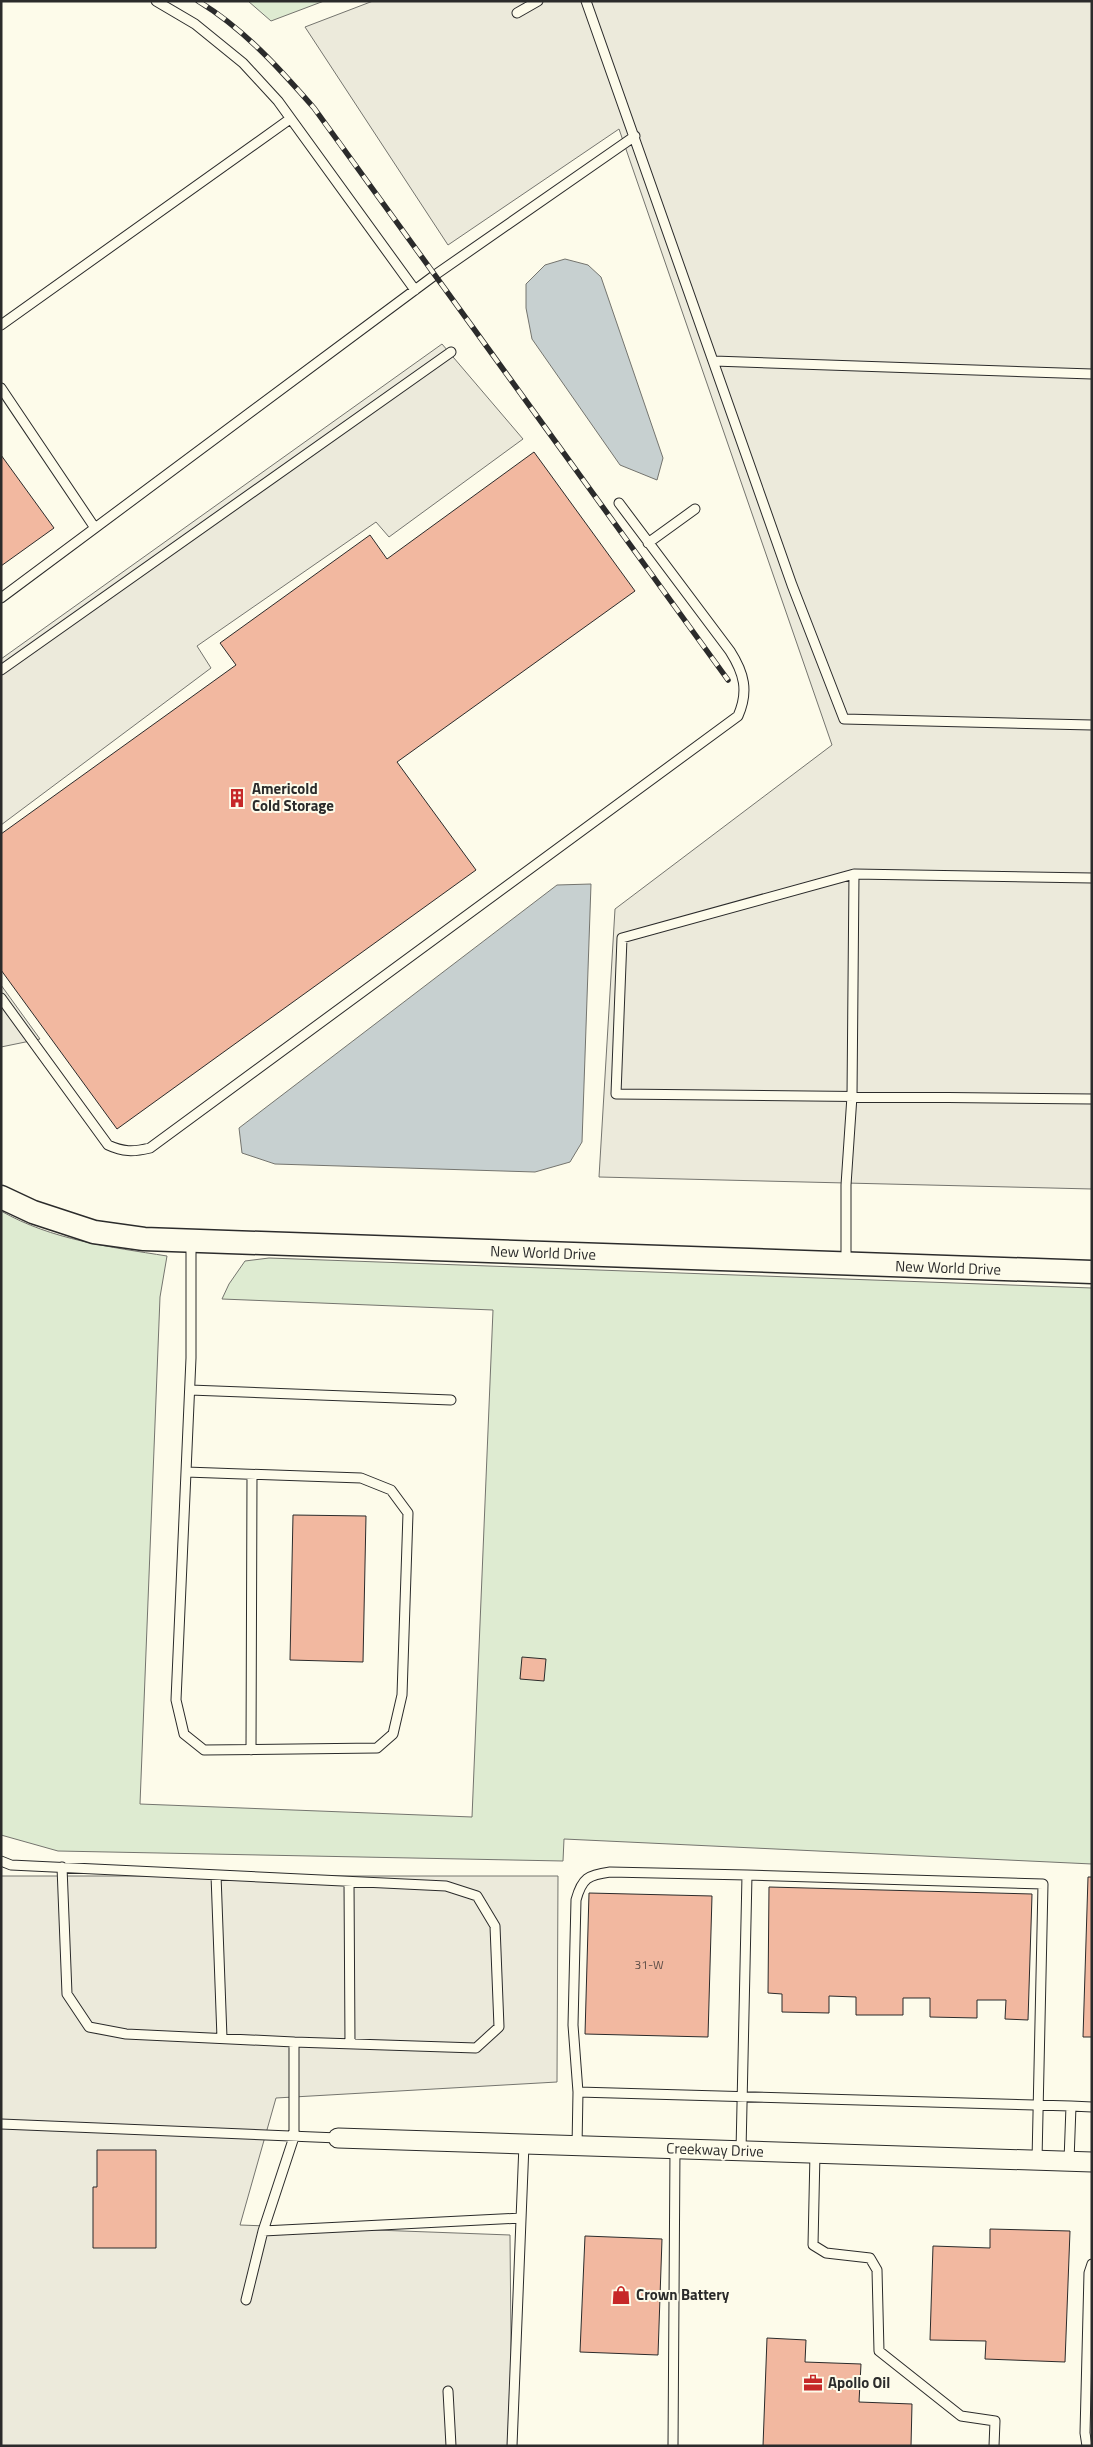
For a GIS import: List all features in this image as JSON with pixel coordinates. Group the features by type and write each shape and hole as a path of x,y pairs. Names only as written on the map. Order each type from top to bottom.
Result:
{"street":[{"name":"New World Drive","path":"1,1196 33,1212 94,1232 191,1242 1092,1272"},
{"name":"Creekway Drive","path":"338,2138 1092,2162"}],"lane":[{"path":"156,1 195,24 242,63 278,101 415,290"},
{"path":"517,14 538,1"},
{"path":"586,1 792,585 844,719 1092,725"},
{"path":"1,325 290,119"},
{"path":"1,598 415,290 635,136"},
{"path":"1,670 451,352"},
{"path":"714,361 1092,374"},
{"path":"1,388 95,528"},
{"path":"1,998 108,1144 121,1151 134,1152 150,1148 164,1140 738,716 744,703 741,669 730,651 619,503"},
{"path":"648,543 695,509"},
{"path":"846,1264 846,1185 852,1096 854,874"},
{"path":"1092,878 854,874 622,938 616,1094 1092,1099"},
{"path":"186,1472 361,1478 391,1490 408,1513 402,1695 393,1734 377,1748 204,1750 184,1734 176,1700 186,1472 190,1390 191,1242"},
{"path":"190,1390 451,1400"},
{"path":"251,1750 252,1475"},
{"path":"1,1861 10,1864 62,1867 446,1886 477,1896 495,1926 499,2027 476,2048 126,2034 88,2027 67,1994 62,1867"},
{"path":"577,2146 578,2092 573,2025 576,1900 580,1884 592,1874 610,1872 747,1875 1043,1884 1037,2160"},
{"path":"216,1875 222,2038"},
{"path":"741,2151 747,1875"},
{"path":"349,1882 350,2044"},
{"path":"246,2300 263,2231 294,2136 294,2042"},
{"path":"578,2092 1092,2107"},
{"path":"1069,2161 1070,2106"},
{"path":"1,2124 338,2138"},
{"path":"512,2446 524,2144"},
{"path":"673,2446 675,2149"},
{"path":"815,2153 813,2245 826,2253 870,2258 877,2270 879,2351 961,2416 995,2421 994,2446"},
{"path":"263,2231 521,2218"},
{"path":"1086,2446 1084,2433 1089,2273 1092,2264"},
{"path":"448,2392 451,2446"}],"green space":[{"path":"248,1 324,1 271,21"},
{"path":"1,1211 20,1221 61,1236 167,1256 160,1297 140,1804 472,1817 493,1310 222,1299 229,1284 245,1261 269,1258 1092,1288 1092,1864 564,1839 563,1861 58,1851 1,1835"}],"shaded area":[{"path":"373,1 1092,1 1092,1189 599,1177 615,909 832,745 619,129 448,245 305,27"},
{"path":"565,259 588,265 601,277 663,458 657,480 620,465 532,339 526,308 526,284 545,265"},
{"path":"442,344 523,439 389,537 376,522 197,646 211,668 1,825 1,659"},
{"path":"591,884 582,1142 570,1162 535,1172 275,1164 242,1153 239,1128 557,885"},
{"path":"1,985 40,1039 1,1047"},
{"path":"1,1876 558,1876 557,2082 276,2098 240,2225 510,2235 512,2446 1,2446"}],"building":[{"name":"Americold Cold Storage","path":"534,452 635,591 397,762 476,870 117,1129 1,970 1,834 236,665 220,643 370,535 387,559"},
{"path":"1,455 54,528 1,566"},
{"path":"293,1515 366,1516 363,1662 290,1660"},
{"path":"522,1657 546,1659 544,1681 520,1679"},
{"path":"1088,1877 1092,1877 1092,2037 1083,2037"},
{"path":"769,1887 1032,1894 1028,2020 1005,2019 1006,2000 977,2000 977,2018 930,2017 930,1998 903,1998 903,2015 856,2015 856,1997 829,1996 829,2013 782,2012 782,1994 768,1993"},
{"path":"589,1893 712,1896 708,2037 585,2034"},
{"path":"97,2150 156,2150 156,2248 93,2248 93,2187 97,2187"},
{"path":"990,2229 1070,2231 1065,2362 985,2359 986,2341 930,2340 933,2246 990,2248"},
{"name":"Crown Battery","path":"585,2236 662,2239 658,2355 580,2352"},
{"name":"Apollo Oil","path":"767,2338 806,2340 805,2362 861,2364 859,2402 912,2404 911,2446 763,2446"}],"railway":[{"path":"198,1 246,37 274,64 314,108 728,680"}],"place":[{"name":"Americold Cold Storage","path":"237,798"},
{"name":"Crown Battery","path":"621,2295"},
{"name":"Apollo Oil","path":"813,2383"}]}
